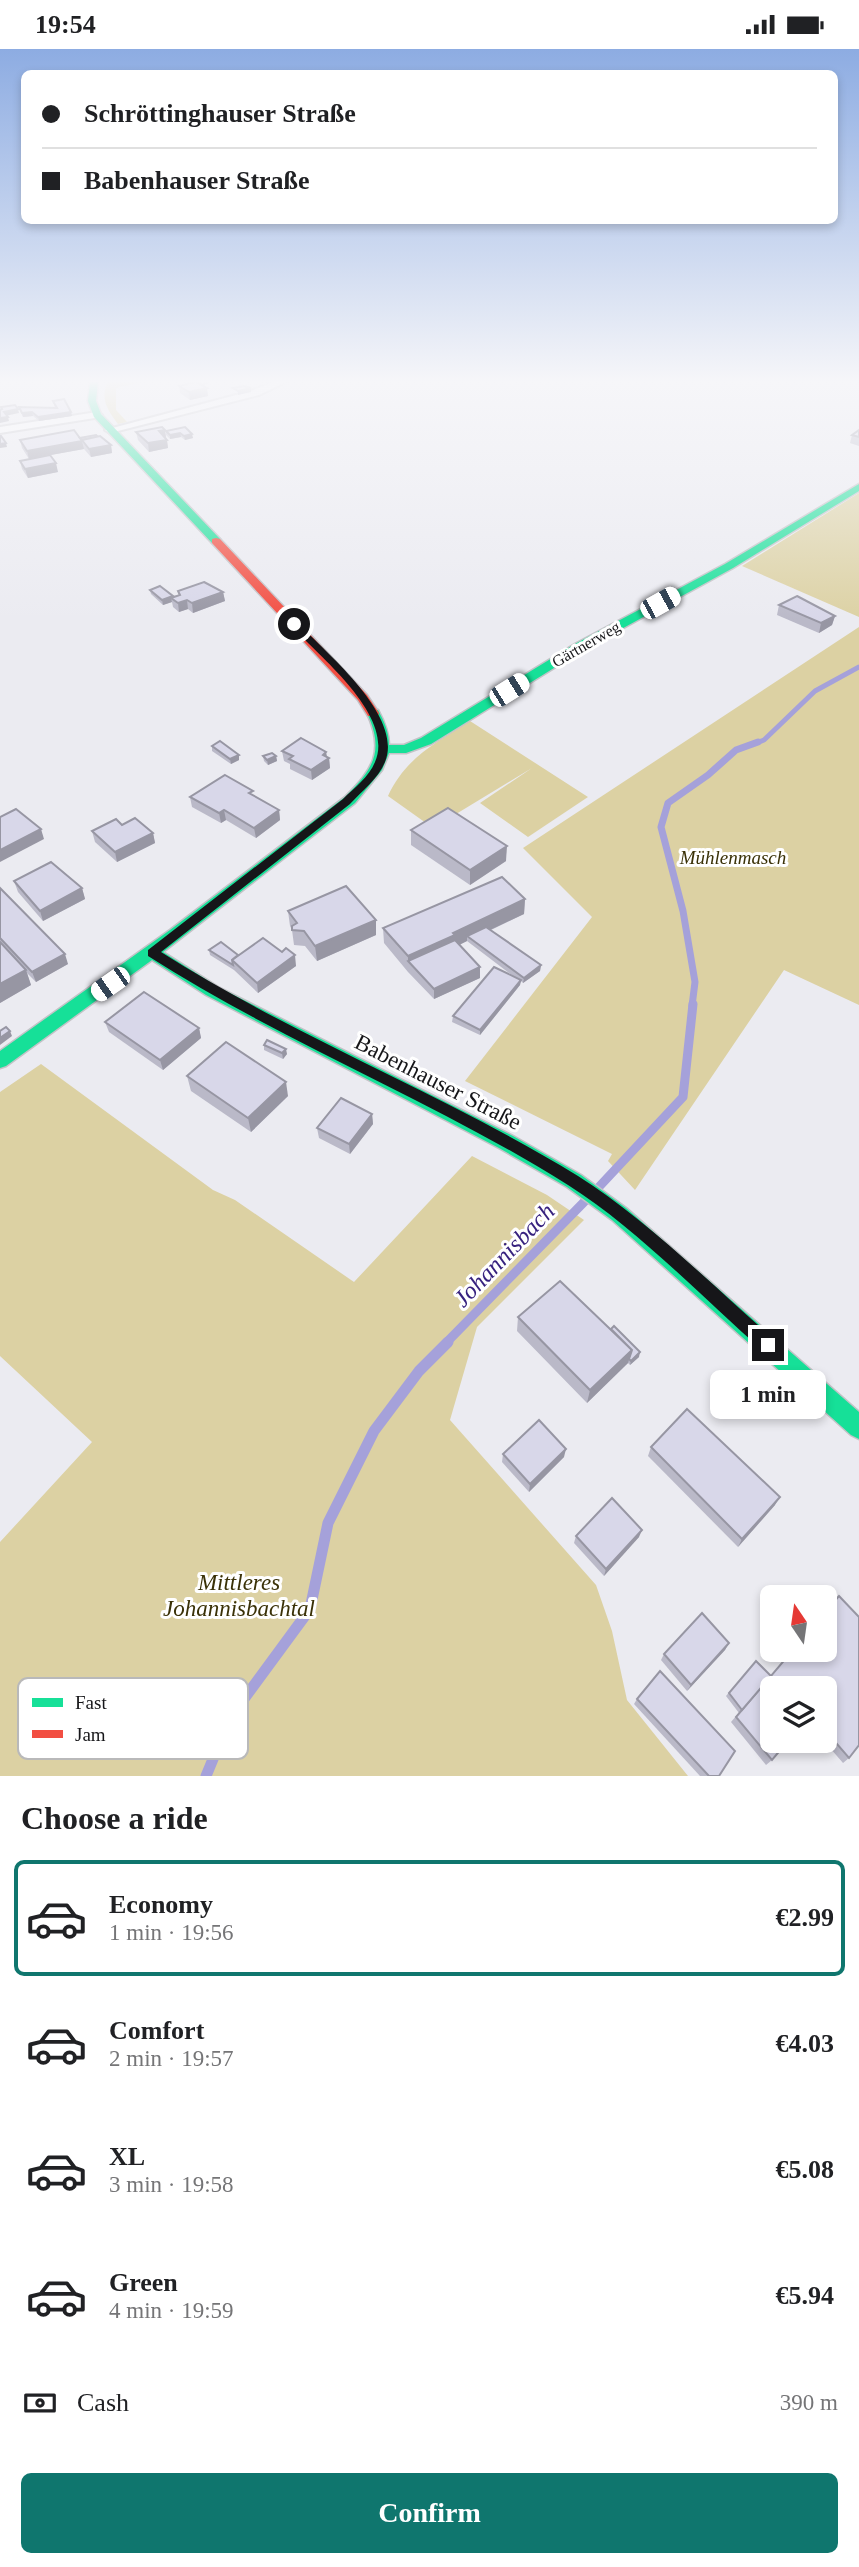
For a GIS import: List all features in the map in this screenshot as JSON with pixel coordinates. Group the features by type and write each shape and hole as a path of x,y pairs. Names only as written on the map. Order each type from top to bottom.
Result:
{"main road":[{"path":"0,1061 152,953 346,801 374,773 384,749 383,731 363,698 140,462"},
{"name":"Gärtnerweg","path":"384,749 406,749 426,741 579,647 741,559 859,487"},
{"name":"Babenhauser Straße","path":"152,953 212,991 506,1142 575,1181 620,1214 859,1427"}],"green space":[{"path":"859,493 859,617 742,566"},
{"name":"Mühlenmasch","path":"859,627 859,1005 784,970 635,1190 608,1161 612,1154 465,1081 592,917 523,848"},
{"path":"470,721 588,797 528,837 480,803 532,768 433,828 388,796 395,782 413,761"},
{"name":"Mittleres Johannisbachtal","path":"41,1064 213,1190 235,1200 354,1282 472,1156 547,1195 584,1220 477,1327 450,1420 596,1585 612,1631 627,1700 688,1776 0,1776 0,1542 92,1442 0,1356 0,1092"}],"building":[{"path":"20,462 56,463 25,469"},
{"path":"204,582 223,592 192,603 187,600 178,603 171,598 180,595 178,591"},
{"path":"160,586 173,596 162,600 150,590"},
{"path":"797,596 835,616 821,623 779,605"},
{"path":"301,738 326,752 323,755 329,758 311,770 289,759 293,756 282,751"},
{"path":"220,741 239,755 230,759 212,746"},
{"path":"272,753 276,756 267,760 263,756"},
{"path":"225,775 279,810 254,828 224,810 219,813 190,797"},
{"path":"448,808 507,846 470,870 411,830"},
{"path":"16,809 41,829 0,850 0,817"},
{"path":"135,818 153,833 115,852 92,831 116,819 122,825"},
{"path":"51,862 82,888 40,911 14,881"},
{"path":"502,877 525,899 408,956 383,928"},
{"path":"346,886 376,920 315,946 304,931 292,930 292,926 297,923 288,911"},
{"path":"0,888 65,954 32,972 0,938"},
{"path":"486,927 541,965 524,978 467,936"},
{"path":"263,938 282,952 286,948 295,955 257,983 232,960"},
{"path":"455,940 480,967 434,989 408,961"},
{"path":"0,942 26,970 0,984"},
{"path":"221,942 238,955 232,960 233,965 209,950"},
{"path":"494,967 521,980 480,1030 453,1016"},
{"path":"144,992 199,1028 160,1060 105,1022"},
{"path":"6,1027 10,1031 0,1038 0,1031"},
{"path":"267,1040 286,1049 282,1053 264,1045"},
{"path":"226,1042 286,1082 248,1118 187,1076"},
{"path":"341,1098 372,1114 349,1144 317,1128"},
{"path":"560,1281 632,1350 590,1390 518,1317"},
{"path":"614,1326 640,1352 631,1361 629,1359 632,1350 611,1329"},
{"path":"687,1409 780,1497 742,1539 651,1447"},
{"path":"539,1420 566,1449 530,1484 503,1454"},
{"path":"612,1498 642,1530 606,1569 576,1536"},
{"path":"839,1596 859,1617 859,1745 849,1758 837,1744 837,1676 771,1676 782,1663 837,1662"},
{"path":"702,1613 729,1643 691,1685 664,1654"},
{"path":"756,1661 771,1676 760,1676 760,1689 742,1710 729,1693"},
{"path":"660,1671 735,1751 719,1776 709,1776 637,1699"},
{"path":"760,1689 760,1746 736,1717"},
{"path":"766,1753 778,1753 772,1760"}],"waterway":[{"name":"Johannisbach","path":"753,744 764,740 815,691 859,667"},
{"name":"Johannisbach","path":"692,1006 695,982 683,911 661,827 668,803 708,775 736,750 758,742"},
{"name":"Johannisbach","path":"597,1189 683,1097 693,1004"},
{"name":"Johannisbach","path":"446,1343 586,1200"},
{"name":"Johannisbach","path":"248,1693 310,1609 328,1523 374,1431 419,1371 448,1342"},
{"name":"Johannisbach","path":"206,1776 213,1759"}],"traffic: fast":[{"path":"141,462 216,541"},
{"path":"384,749 406,749 426,741 579,647 729,566 859,487"},
{"path":"0,1061 176,934 350,800 375,770 383,750 383,739 373,713"},
{"path":"153,953 212,991 506,1142 574,1181 619,1214 859,1427"}],"traffic: jam":[{"path":"216,541 363,698 373,713"}],"route":[{"path":"294,624 363,698 378,721 384,740 381,761 361,787 324,820 152,953 212,991 506,1142 575,1181 620,1214 768,1345"}]}
